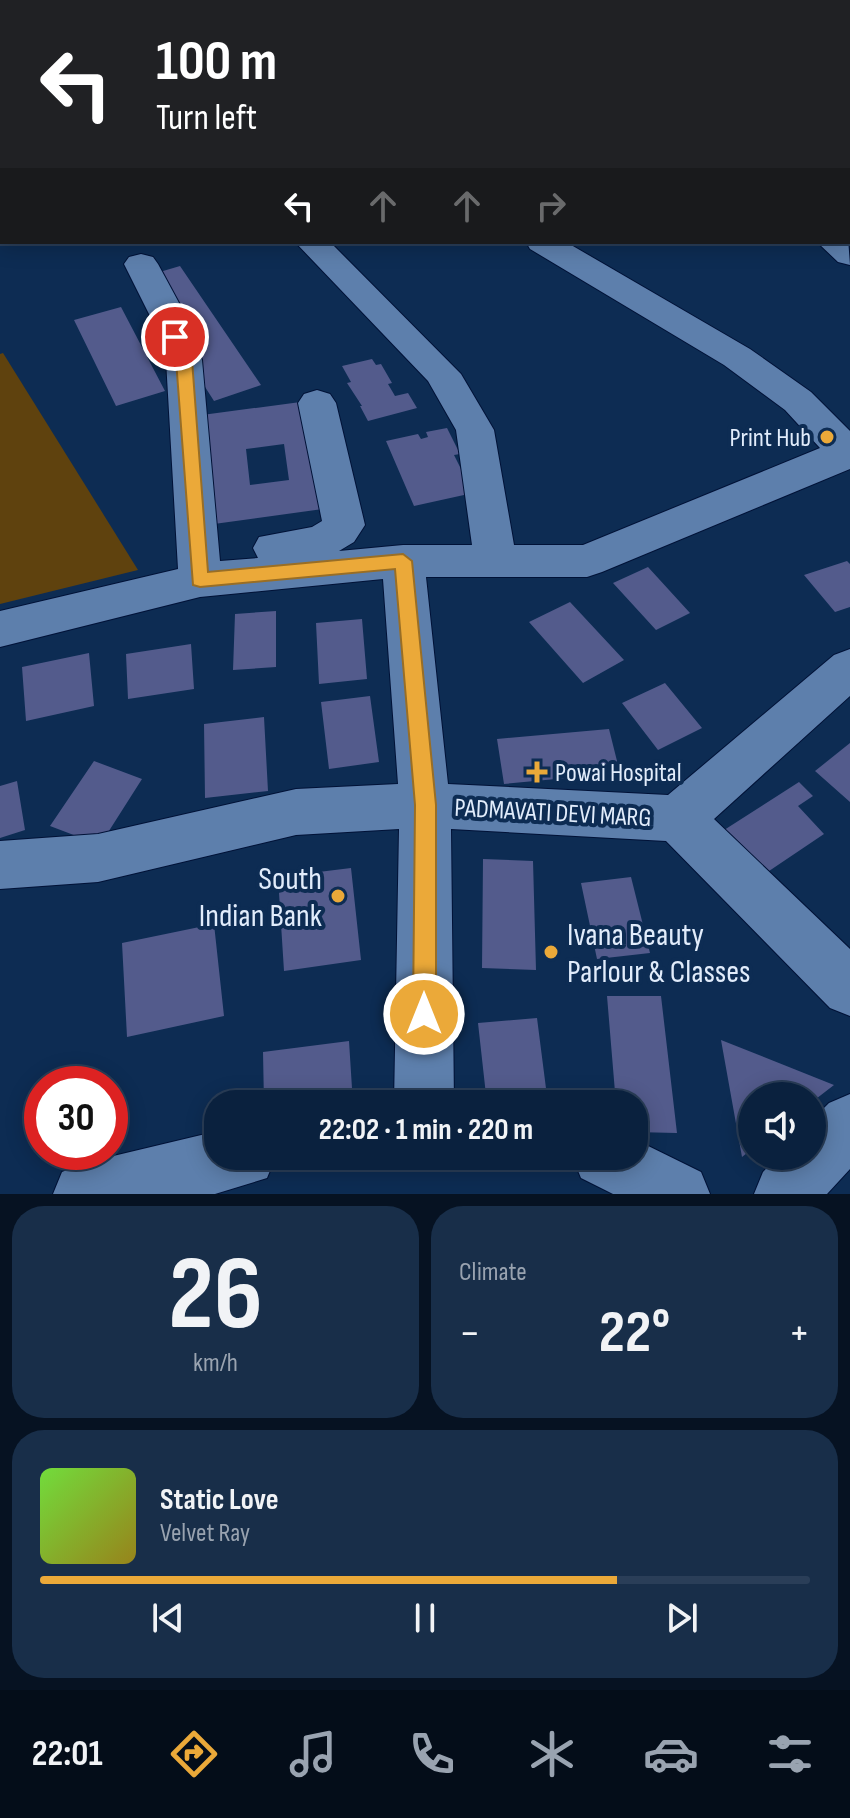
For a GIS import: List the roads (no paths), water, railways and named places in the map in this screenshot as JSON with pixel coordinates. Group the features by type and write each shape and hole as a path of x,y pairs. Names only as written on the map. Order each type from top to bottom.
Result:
{"street":[{"path":"313,244 443,374 475,430 496,563"},
{"path":"269,557 496,563 587,561 848,454 798,401 737,357 545,244"},
{"path":"141,264 167,314 184,360 200,580"},
{"path":"0,629 200,580 341,531 344,525 317,403"},
{"path":"403,561 425,805 424,1090"},
{"path":"678,819 850,668"},
{"name":"PADMAVATI DEVI MARG","path":"0,865 98,858 296,812 425,805 678,819 850,988"},
{"path":"785,1194 850,1124"},
{"path":"84,1194 204,1166"},
{"path":"631,1170 679,1194"}],"place":[{"name":"Print Hub","path":"827,437"},
{"name":"Powai Hospital","path":"537,772"},
{"name":"South Indian Bank","path":"338,896"},
{"name":"Ivana Beauty Parlour & Classes","path":"551,952"}]}
